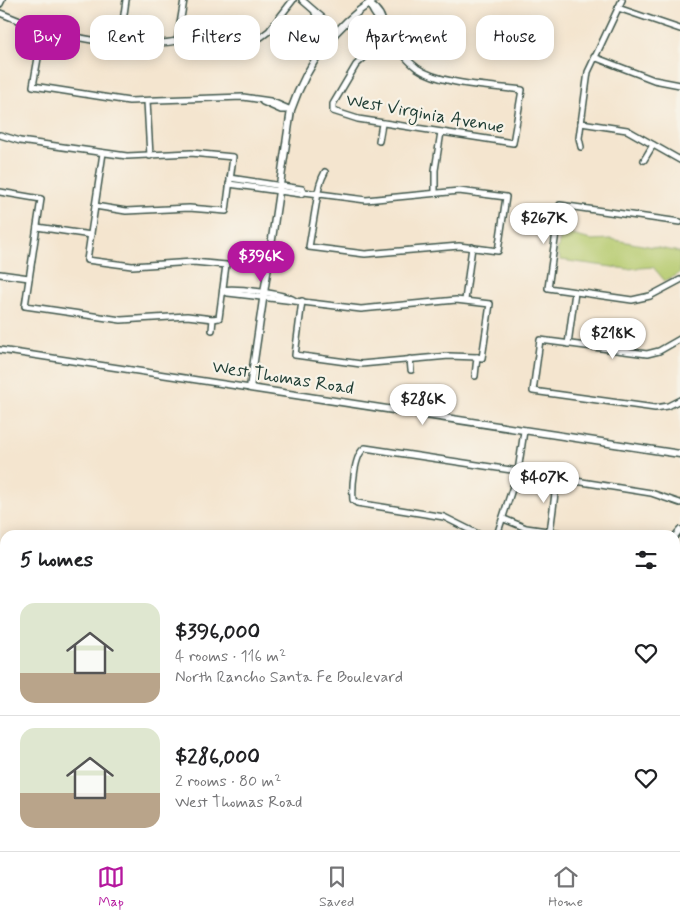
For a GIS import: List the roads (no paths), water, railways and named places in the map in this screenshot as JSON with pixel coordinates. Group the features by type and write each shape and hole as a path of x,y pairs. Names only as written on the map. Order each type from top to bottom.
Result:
{"street":[{"path":"0,4 2,0"},
{"path":"124,15 126,0"},
{"path":"182,15 184,0"},
{"path":"260,37 269,31 293,0"},
{"path":"302,0 316,15"},
{"path":"581,147 579,138 588,72 622,0"},
{"path":"338,30 372,2 376,15"},
{"path":"618,8 680,29"},
{"path":"0,13 15,19"},
{"path":"594,57 654,80 680,85"},
{"path":"38,60 33,86 122,100 147,101 227,96 262,102 275,108 291,110"},
{"path":"250,388 291,110 307,72 315,60"},
{"name":"West Virginia Avenue","path":"362,60 356,65 333,104 332,111 382,124 514,143 522,90 430,75 408,60"},
{"path":"147,101 150,156"},
{"path":"581,123 627,130 680,160"},
{"path":"379,140 382,124"},
{"path":"435,193 435,170 441,132"},
{"path":"0,135 20,141 103,153 150,156 191,153 233,157 226,211 189,208 126,211 95,206"},
{"path":"644,160 653,145"},
{"path":"0,192 41,199 25,306 121,320 187,316 219,318 226,265 193,262 126,266 87,260 103,153"},
{"path":"230,181 278,188 301,194 304,192 318,194 366,200 460,191 506,198 498,251 447,246 365,254 309,247 318,194 320,180 325,172"},
{"path":"680,222 560,205 548,288 632,300 642,299 680,280"},
{"path":"37,227 91,235"},
{"path":"465,300 472,248"},
{"path":"0,274 29,278"},
{"path":"223,290 228,293 263,296 289,302 294,300 302,301 361,309 465,300 490,304 482,358 459,355 361,364 294,354 302,301"},
{"path":"568,344 575,292"},
{"path":"212,330 213,319"},
{"path":"680,339 659,351 647,354 540,340 533,390 655,408 668,406 680,400"},
{"name":"West Thomas Road","path":"0,350 680,454"},
{"path":"475,376 477,357"},
{"path":"410,359 411,370"},
{"path":"499,530 518,471 524,431"},
{"path":"470,530 444,517 357,503 353,500 356,468 361,450 365,448 518,471"},
{"path":"550,530 558,481 563,479 627,488 680,503"},
{"path":"504,520 538,530"}]}
